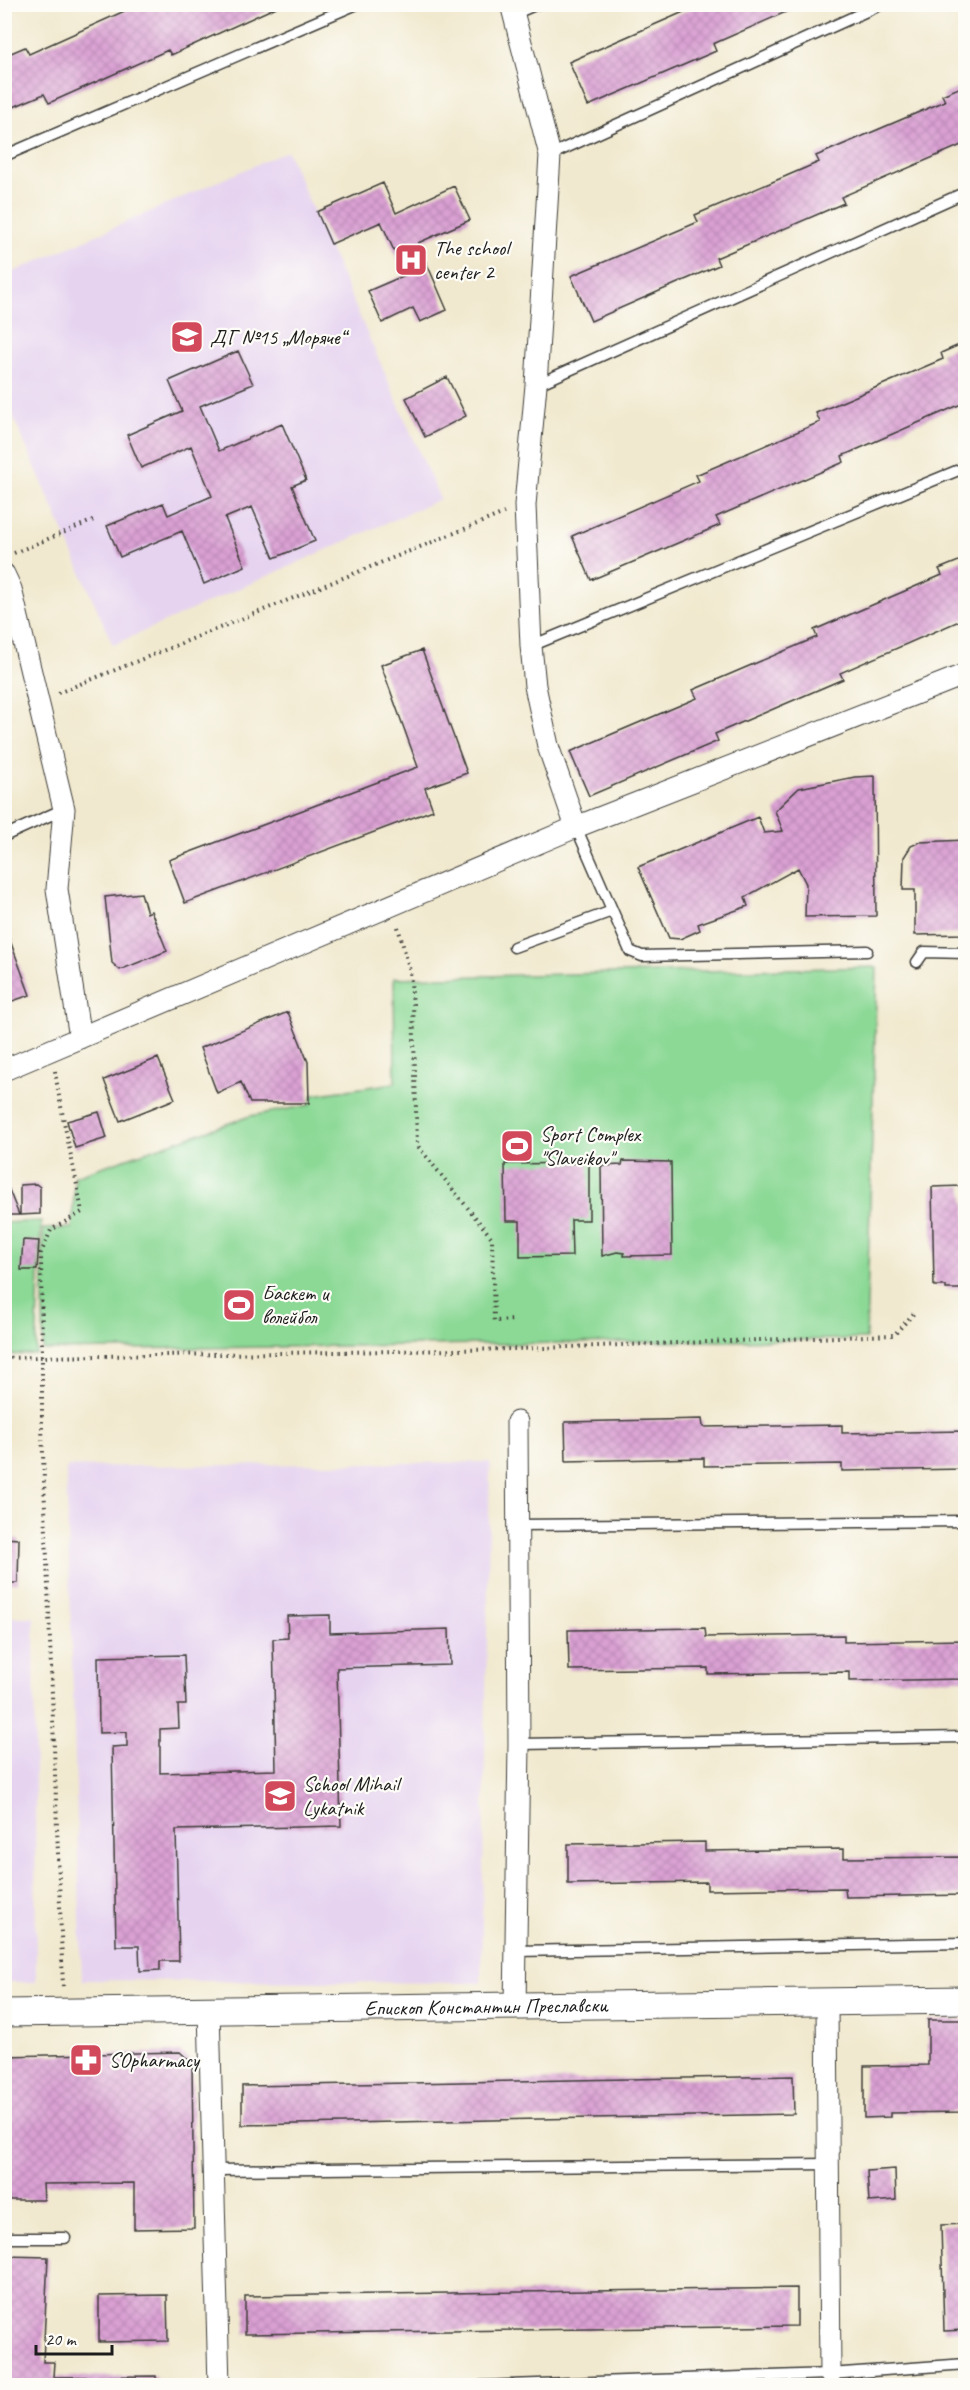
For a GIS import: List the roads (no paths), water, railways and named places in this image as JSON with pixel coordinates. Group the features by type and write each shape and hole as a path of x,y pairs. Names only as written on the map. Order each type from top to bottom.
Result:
{"street":[{"path":"513,9 550,155 536,385 525,505 531,646 535,686 548,746 576,827"},
{"path":"7,585 64,809 57,890 80,1038"},
{"path":"4,1070 576,827 966,674"},
{"path":"515,2008 519,1744 517,1422"},
{"name":"Епископ Константин Преславски","path":"4,2013 515,2008 966,2000"},
{"path":"827,2002 831,2164 830,2374"},
{"path":"209,2010 219,2385"}],"lane":[{"path":"4,156 357,4"},
{"path":"513,9 537,4"},
{"path":"550,155 882,4"},
{"path":"536,385 966,192"},
{"path":"531,646 966,467"},
{"path":"4,836 64,809"},
{"path":"576,827 630,951 642,956 867,951"},
{"path":"514,947 612,911"},
{"path":"917,962 924,952 966,953"},
{"path":"518,1525 966,1521"},
{"path":"519,1744 966,1737"},
{"path":"515,1951 966,1943"},
{"path":"212,2170 831,2164"},
{"path":"4,2238 65,2238"},
{"path":"482,2385 830,2374 966,2364"}],"place":[{"name":"The school center 2","path":"411,260"},
{"name":"ДГ №15 „Моряче“","path":"187,337"},
{"name":"Sport Complex \"Slaveikov\"","path":"517,1146"},
{"name":"Баскет и волейбол","path":"239,1305"},
{"name":"School Mihail Lykatnik","path":"280,1796"},
{"name":"SOpharmacy","path":"86,2060"}]}
